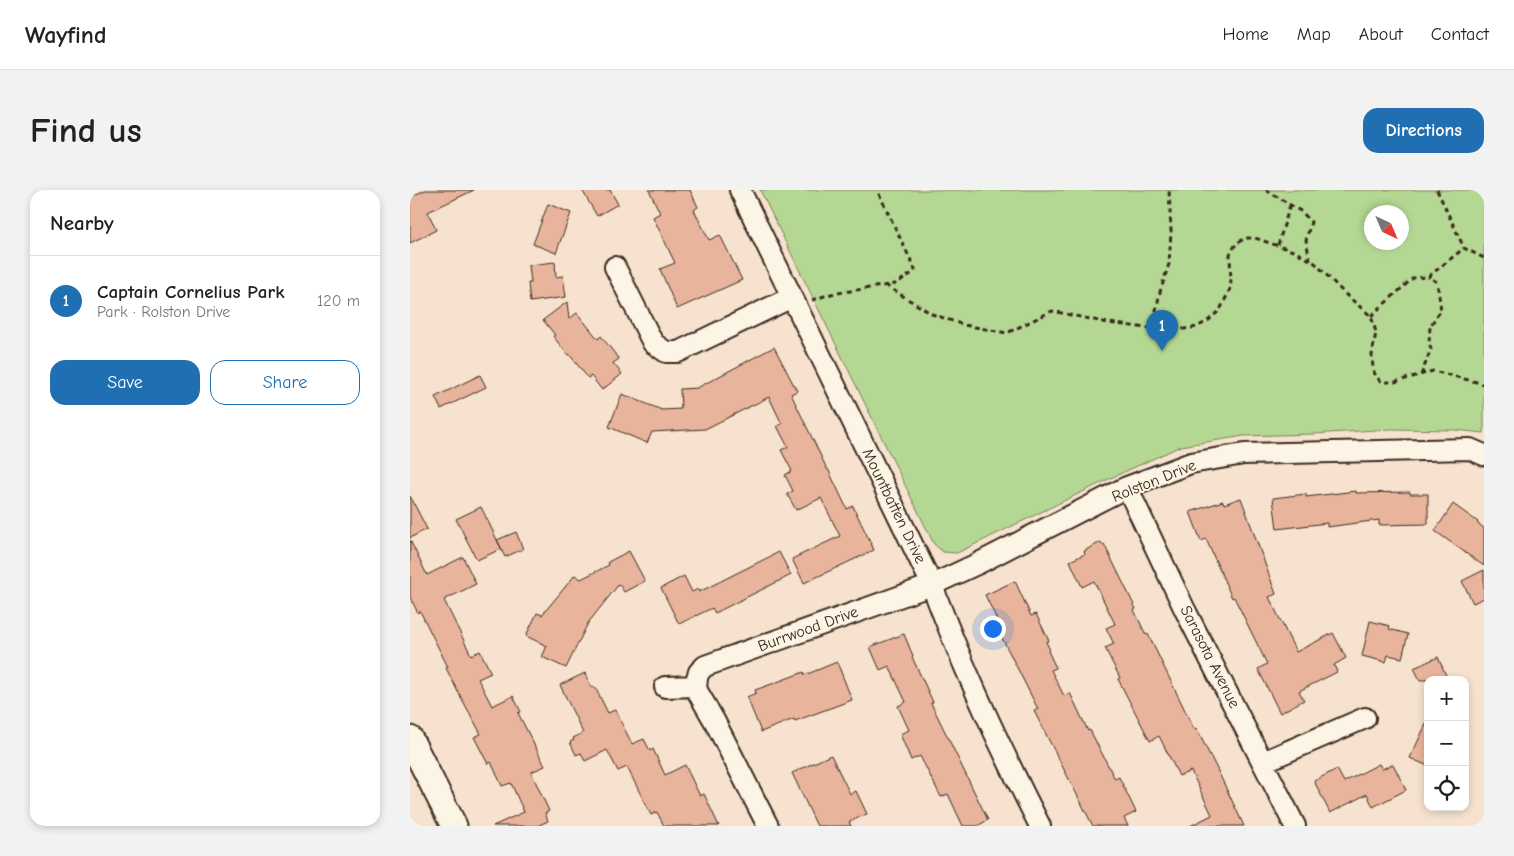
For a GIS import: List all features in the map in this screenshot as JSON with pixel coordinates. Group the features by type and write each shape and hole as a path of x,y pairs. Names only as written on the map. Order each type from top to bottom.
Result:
{"street":[{"name":"Mountbatten Drive","path":"740,190 932,585 949,632 988,720 1040,826"},
{"path":"616,266 653,343 666,352 678,352 793,301"},
{"name":"Rolston Drive","path":"932,585 1029,538 1127,487 1191,463 1244,454 1470,448 1484,455"},
{"name":"Sarasota Avenue","path":"1127,487 1185,610 1295,826"},
{"name":"Burrwood Drive","path":"696,686 699,672 705,666 932,585"},
{"path":"666,687 696,686 768,826"},
{"path":"1263,762 1365,718"},
{"path":"410,739 419,780 454,826"}],"path":[{"path":"793,301 895,284 914,272 915,270 877,190"},
{"path":"1152,329 1160,292 1169,264 1171,231 1170,190"},
{"path":"1266,190 1302,212 1311,222 1306,240 1310,260"},
{"path":"1436,190 1464,248 1484,258"},
{"path":"1278,245 1290,205"},
{"path":"885,285 932,314 964,325 1007,333 1052,311 1108,323 1171,332 1197,327 1209,320 1220,310 1231,287 1230,254 1236,244 1245,238 1255,238 1296,252 1315,263 1344,294 1370,316 1376,332 1372,355 1373,369 1376,377 1382,382 1394,382 1433,371 1484,384"},
{"path":"1428,277 1464,248"},
{"path":"1370,316 1413,278 1428,277 1437,282 1441,310 1430,326 1429,344 1431,349 1421,375"}],"green space":[{"path":"760,190 1484,190 1484,433 1455,430 1391,429 1244,436 1181,446 957,553 943,552 934,544"}],"building":[{"path":"425,190 474,190 428,212 436,230 410,243 410,197"},
{"path":"582,190 610,190 618,204 597,216"},
{"path":"649,190 690,190 698,207 694,210 709,240 720,235 742,280 677,309 660,269 675,263 653,217 660,213"},
{"path":"548,204 571,213 556,253 533,244"},
{"path":"555,262 556,277 563,276 566,297 530,302 528,283 531,283 529,265"},
{"path":"567,302 569,319 577,313 598,339 601,336 619,359 613,363 622,374 602,390 591,376 588,378 568,355 543,320"},
{"path":"774,347 797,391 791,394 827,469 847,509 853,506 874,550 804,583 792,559 840,536 821,498 796,510 787,494 793,491 785,475 792,471 781,450 788,447 777,426 782,424 769,397 705,429 652,432 647,443 609,427 622,394 662,410 681,409 680,389 697,388"},
{"path":"480,375 486,387 441,409 435,397"},
{"path":"1356,491 1356,493 1410,492 1410,494 1428,494 1428,524 1379,525 1379,520 1327,527 1327,523 1277,529 1273,498 1306,494 1306,497"},
{"path":"410,496 427,529 410,538"},
{"path":"1241,498 1276,594 1269,597 1296,652 1333,633 1346,658 1334,665 1337,672 1299,691 1304,700 1280,713 1258,669 1267,664 1234,597 1232,598 1206,539 1201,541 1190,512 1223,501 1224,504"},
{"path":"1453,504 1484,528 1484,566 1435,531"},
{"path":"481,507 497,540 516,532 523,549 505,557 501,549 477,560 456,519"},
{"path":"410,540 427,575 463,557 476,584 444,600 471,655 480,651 491,673 478,679 492,706 513,696 521,712 518,713 545,766 531,772 549,811 545,813 548,821 537,826 493,826 524,812 511,783 502,786 491,762 488,764 474,737 481,734 446,668 448,667 420,611 418,613 410,597"},
{"path":"1101,542 1102,545 1104,544 1136,609 1134,610 1146,635 1148,634 1244,826 1190,826 1212,815 1191,771 1179,776 1159,736 1150,741 1118,679 1120,678 1105,648 1114,644 1106,628 1115,624 1094,581 1082,587 1070,561 1085,554 1084,551"},
{"path":"629,551 645,581 624,592 619,584 588,623 566,668 542,657 547,646 526,636 537,613 542,615 575,575 581,579 609,565 608,562"},
{"path":"779,552 791,575 715,613 712,608 679,624 661,588 684,576 692,592 698,589 699,592"},
{"path":"1484,570 1484,598 1473,603 1462,581"},
{"path":"1015,581 1031,616 1036,614 1049,641 1046,642 1050,650 1048,651 1056,668 1051,670 1064,696 1070,693 1088,731 1090,730 1115,779 1119,777 1136,812 1124,818 1128,826 1093,826 1034,711 1038,709 1000,634 1003,632 985,595"},
{"path":"1370,621 1390,626 1389,629 1408,634 1402,658 1388,655 1386,662 1362,656"},
{"path":"904,634 912,657 933,702 931,703 988,820 977,826 963,826 948,794 941,797 920,756 911,760 900,734 909,730 898,706 906,702 889,666 880,670 870,647"},
{"path":"1438,657 1446,676 1424,676 1424,680 1420,680 1414,668"},
{"path":"837,662 852,700 761,732 747,697 756,693 755,690 804,672 805,675"},
{"path":"585,673 592,688 595,687 608,713 615,710 632,744 644,739 650,751 653,749 665,775 685,765 700,796 704,794 719,826 664,826 657,812 651,815 627,767 618,771 607,750 585,761 581,753 576,755 570,742 574,740 573,738 583,733 560,685"},
{"path":"1424,728 1424,764 1410,758"},
{"path":"831,755 850,794 856,791 867,814 849,822 851,826 817,826 792,773"},
{"path":"1379,764 1382,769 1393,764 1406,790 1373,807 1367,794 1330,813 1314,781 1337,769 1344,782"}],"place":[{"name":"Captain Cornelius Park","path":"1162,351"}]}
